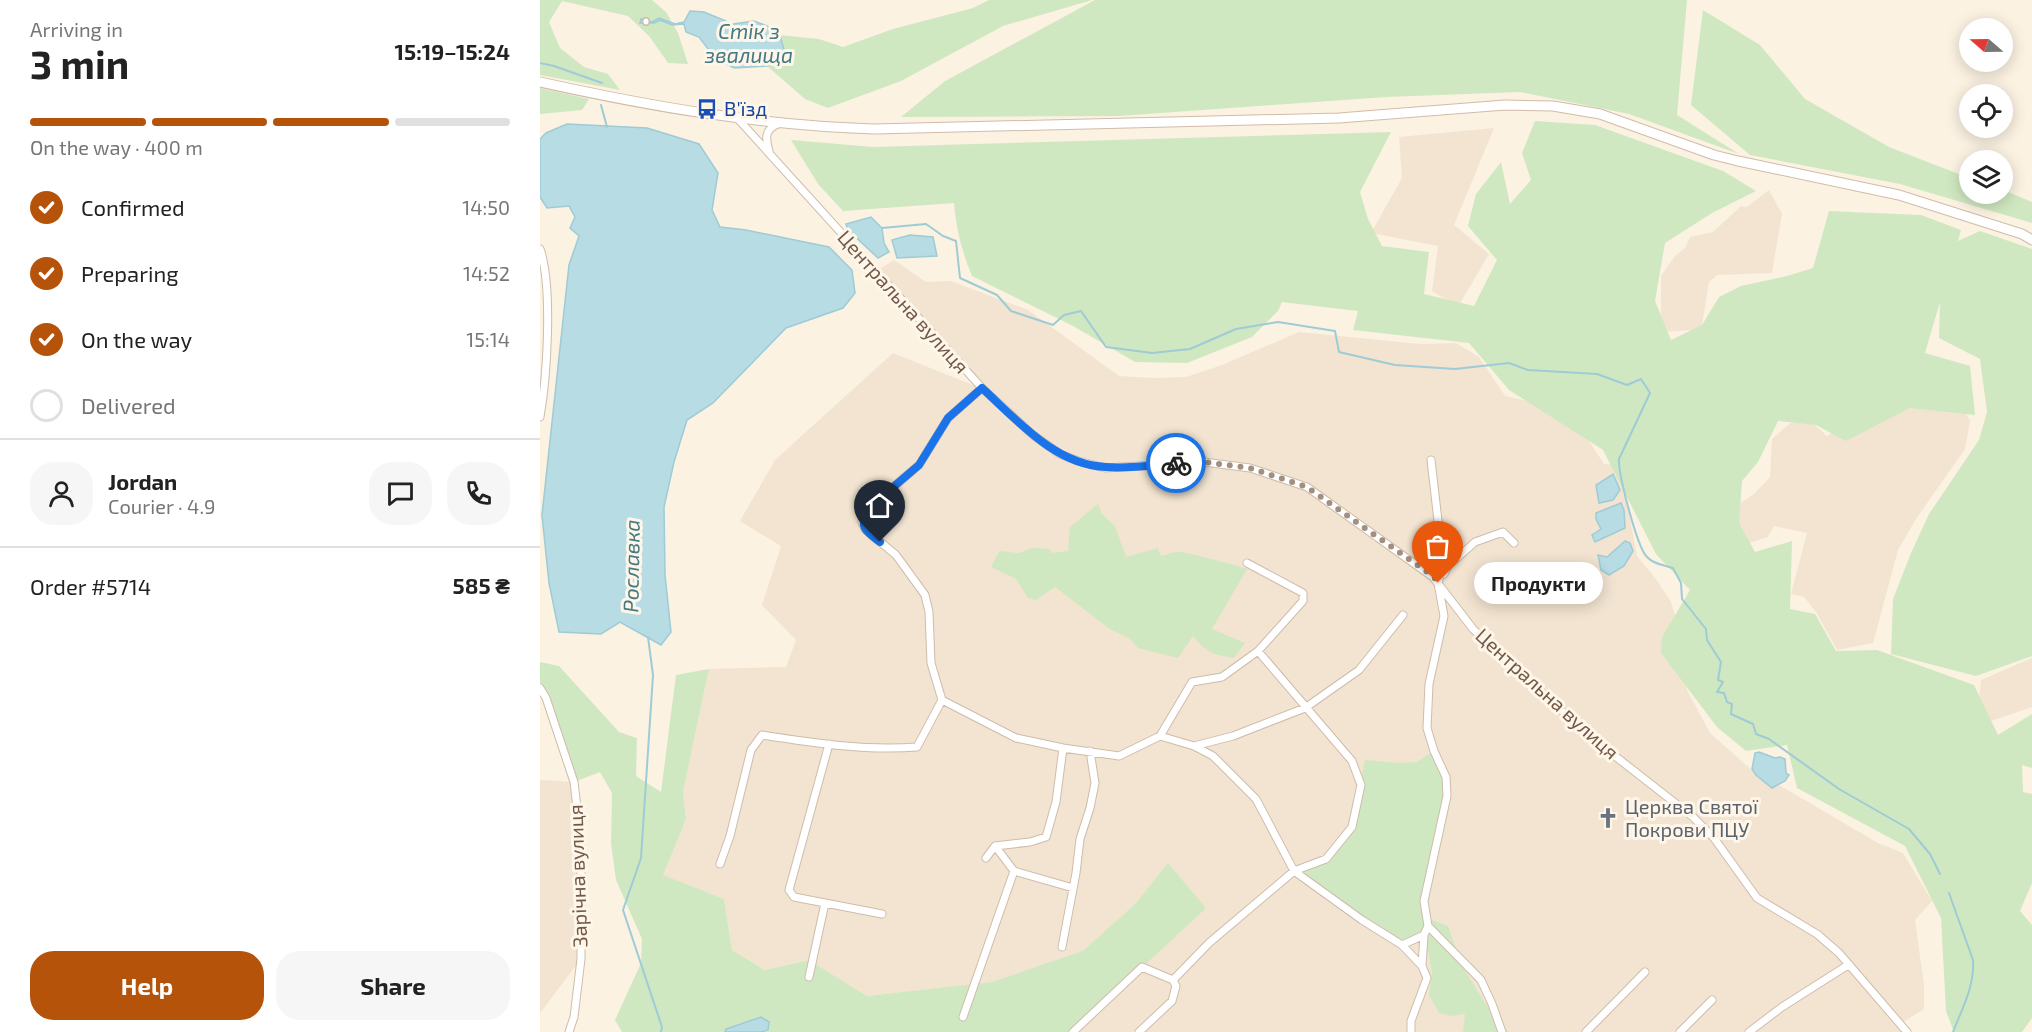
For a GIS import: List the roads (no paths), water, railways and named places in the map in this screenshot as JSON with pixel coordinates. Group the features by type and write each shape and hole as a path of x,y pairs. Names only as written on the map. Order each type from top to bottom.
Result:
{"main road":[{"path":"540,82 633,103 738,119 826,128 1339,118 1505,105 1553,106 1600,114 1737,161 1899,195 2022,234 2032,240"}],"street":[{"name":"Центральна вулиця","path":"738,119 982,388 1033,435 1060,454 1105,468 1204,462 1250,468 1307,487 1434,577 1473,628 1588,735 1693,817 1714,838 1757,898 1817,934 1839,953 1907,1032"},
{"path":"771,156 766,141 767,132 771,126 779,123"},
{"path":"540,249 547,286 545,378 540,417"},
{"path":"720,864 730,836 751,750 762,735 829,744 896,749 916,747 942,700 931,663 929,612 925,595 896,555 865,530 862,522 864,512 919,465 948,418 982,388"},
{"path":"1422,966 1424,935 1428,926 1424,901 1447,796 1446,777 1427,728 1429,684 1444,616 1438,583 1443,564 1431,460"},
{"path":"1438,583 1448,566 1475,542 1503,532 1514,543"},
{"path":"942,700 1017,738 1119,756 1160,736 1192,682 1222,677 1258,651 1303,601 1303,593 1247,563"},
{"path":"1194,746 1233,736 1305,708 1359,669 1402,615"},
{"path":"1173,980 1209,942 1294,871 1326,859 1352,827 1361,784 1352,761 1258,651"},
{"name":"Зарічна вулиця","path":"540,688 546,698 574,782 580,843 581,959 574,1017 569,1032"},
{"path":"1160,736 1194,746 1214,756 1256,799 1294,871 1362,920 1402,945 1422,966 1427,978 1411,1021 1411,1032"},
{"path":"829,744 789,890 794,897 882,914"},
{"path":"986,858 995,846 1030,842 1046,837 1056,802 1063,747"},
{"path":"1062,947 1080,839 1095,783 1090,751"},
{"path":"995,846 1014,871 1073,888"},
{"path":"963,1017 1014,871"},
{"path":"809,977 825,903"},
{"path":"1428,926 1481,980 1502,1032"},
{"path":"1402,945 1424,935"},
{"path":"1749,1032 1782,1007 1848,965"},
{"path":"1073,1032 1142,967 1173,980 1176,986 1173,1001 1139,1032"},
{"path":"1586,1032 1645,972"},
{"path":"1680,1032 1712,1000"}],"water":[{"name":"Стік з звалища","path":"690,11 704,12 733,24 754,21 767,26 780,35 786,57 783,61 767,66 734,68 715,58 699,37 686,32 684,24 672,25 660,20 654,23 640,23 641,19 652,22 659,18 675,24 684,22"},
{"path":"567,124 647,128 699,144 718,173 712,210 720,227 829,247 852,270 855,293 843,308 786,328 713,403 687,420 674,462 664,507 665,575 671,632 661,645 620,622 601,634 559,632 549,583 542,515 569,265 579,236 570,228 575,217 569,206 547,208 540,197 540,139 546,133"},
{"path":"871,217 882,228 884,243 889,252 878,258 848,230 846,224"},
{"path":"910,235 933,237 937,256 897,258 892,240"},
{"path":"1613,474 1620,490 1613,500 1599,503 1596,485"},
{"path":"1621,503 1624,510 1625,528 1595,542 1592,535 1601,529 1596,513"},
{"path":"1625,541 1630,543 1633,551 1624,566 1609,575 1601,570 1598,555 1607,557"},
{"path":"1755,753 1785,759 1786,773 1789,775 1785,781 1772,788 1756,775 1752,769"},
{"path":"761,1017 769,1022 768,1030 725,1032 726,1029"}],"waterway":[{"name":"Рославка","path":"540,63 602,83"},
{"name":"Рославка","path":"601,105 607,127"},
{"path":"882,228 926,224 943,236 956,241 960,278 997,295 1011,311 1053,325 1064,315 1081,311 1106,347 1152,353 1190,349 1236,329 1278,322 1335,331 1339,352 1395,365 1455,369 1509,363 1528,370 1597,374 1627,385 1641,379 1650,393 1619,459 1625,494 1633,526 1643,551 1652,561 1673,568 1681,583 1682,599 1706,629 1707,640 1721,662 1718,680 1723,682 1717,692 1724,693 1727,702 1732,704 1731,714 1753,724 1756,734 1769,739 1839,789 1909,829 1930,854 1940,874"},
{"name":"Рославка","path":"648,637 653,675 641,858 623,910 662,1027 661,1032"},
{"path":"1949,893 1973,960 1970,988 1953,1032"}],"place":[{"name":"В'їзд","path":"707,109"},
{"name":"Продукти","path":"1438,583"},
{"name":"Церква Святої Покрови ПЦУ","path":"1608,818"}]}
